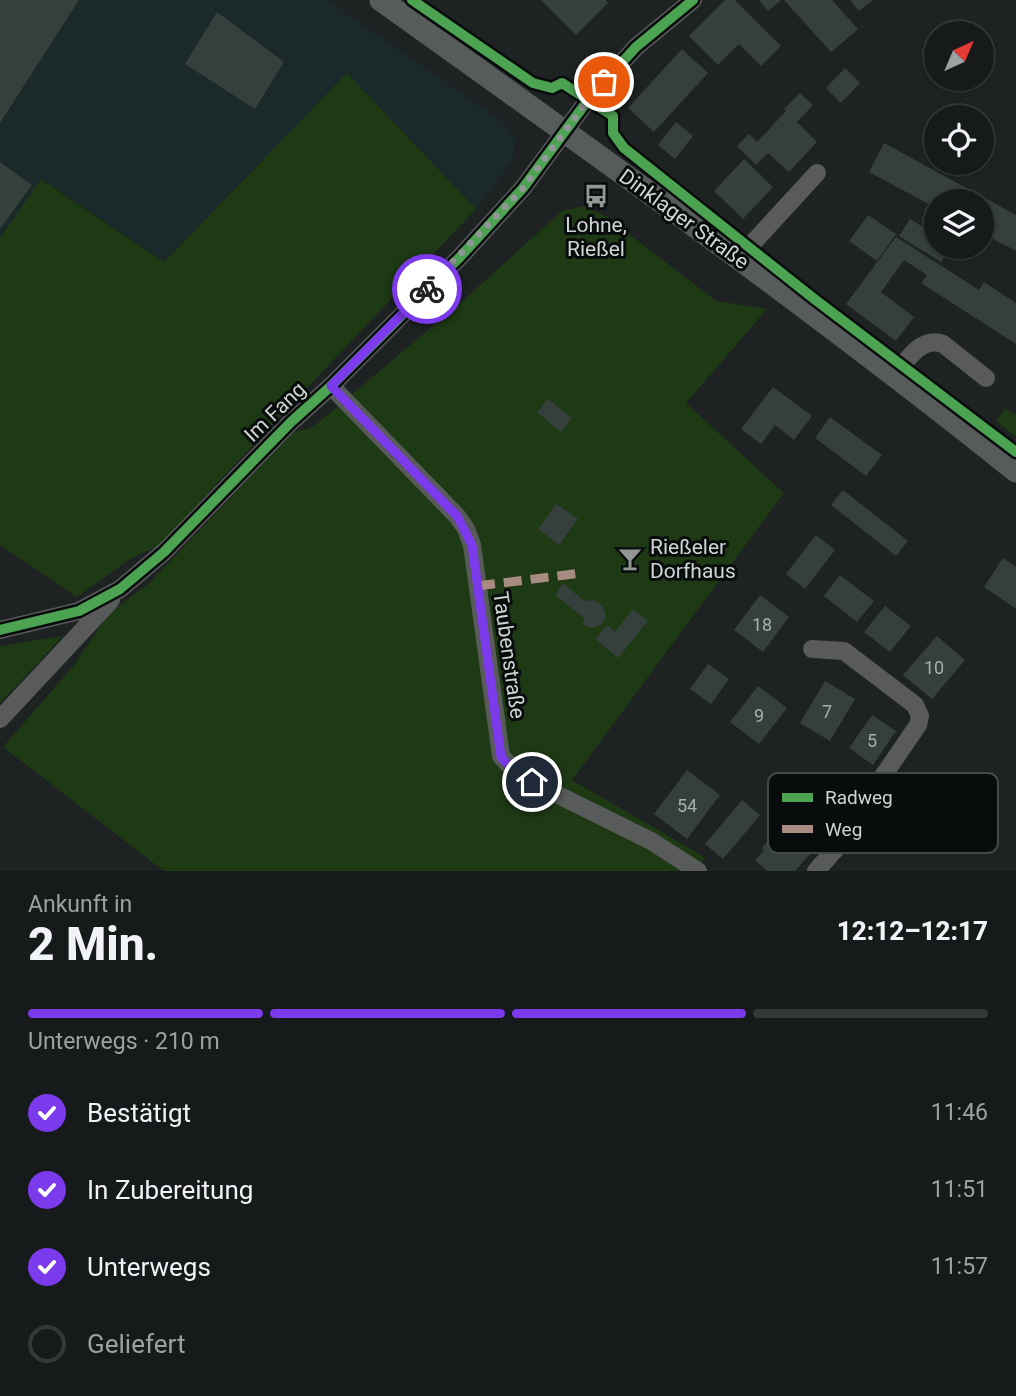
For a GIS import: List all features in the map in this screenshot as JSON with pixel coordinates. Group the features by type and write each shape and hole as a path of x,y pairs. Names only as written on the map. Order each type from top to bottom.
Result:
{"main road":[{"name":"Dinklager Straße","path":"381,0 565,131 896,375 1016,471"}],"street":[{"name":"Im Fang","path":"0,630 79,611 120,590 164,552 290,422 331,386 460,257 514,198 588,100 636,47 693,0"},
{"path":"738,259 817,173"},
{"path":"896,375 917,349 935,341 943,344 986,378"},
{"name":"Taubenstraße","path":"331,386 457,516 466,529 472,545 501,757 518,775 630,830 698,871"},
{"path":"0,719 120,590"},
{"path":"812,649 844,651 915,705 920,716 918,725 885,773"},
{"path":"816,871 832,853"}],"shaded area":[{"path":"0,0 327,0 502,121 515,137 513,160 476,209 347,73 164,262 42,179 0,238"}],"green space":[{"path":"347,73 476,209 158,546 130,559 77,597 0,545 0,238 41,179 164,262"},
{"path":"584,206 607,217 716,301 767,309 686,403 784,493 572,780 706,858 694,871 164,871 3,747 74,665 108,614 147,585 294,432 311,428 329,414 468,296 562,211"},
{"path":"1005,408 1016,415 1016,437 996,421"},
{"path":"63,636 4,699 0,703 0,646"}],"building":[{"path":"0,0 79,0 0,123"},
{"path":"541,0 605,0 608,3 576,35"},
{"path":"725,0 735,0 781,46 761,66 739,44 718,65 689,36"},
{"path":"759,0 781,0 768,11"},
{"path":"784,0 832,0 858,29 831,52"},
{"path":"850,0 873,0 859,11"},
{"path":"217,12 284,62 255,109 185,64"},
{"path":"682,49 708,73 654,132 628,108"},
{"path":"845,68 860,83 841,103 826,88"},
{"path":"800,93 813,105 797,122 817,142 789,172 768,153 756,165 737,146 749,134 757,142"},
{"path":"676,122 693,136 675,159 658,145"},
{"path":"884,143 924,165 924,175 943,175 968,189 924,189 924,202 869,172"},
{"path":"744,159 773,187 743,219 714,191"},
{"path":"0,162 32,185 0,229"},
{"path":"994,203 1016,215 1016,251 994,239"},
{"path":"868,215 896,234 877,261 849,241"},
{"path":"910,219 924,228 924,251 899,236"},
{"path":"896,237 924,255 924,259 930,259 979,290 984,282 1016,303 1016,344 921,283 927,275 904,260 881,292 914,317 896,341 846,304"},
{"path":"773,387 812,416 794,440 775,425 761,444 741,429"},
{"path":"548,399 572,418 561,432 537,412"},
{"path":"830,417 882,455 866,476 815,438"},
{"path":"843,490 908,541 896,556 831,505"},
{"path":"556,504 578,519 559,545 538,529"},
{"path":"816,535 835,550 805,589 786,574"},
{"path":"1003,558 1016,567 1016,609 984,587"},
{"path":"840,575 874,601 857,622 824,596"},
{"path":"563,583 584,601 594,600 603,606 606,616 602,624 592,628 583,625 584,618 555,595"},
{"path":"760,595 789,617 763,652 734,630"},
{"path":"885,606 911,626 890,652 864,632"},
{"path":"633,609 648,621 618,658 595,639 607,625 615,632"},
{"path":"937,636 965,660 932,699 903,675"},
{"path":"708,664 729,679 711,704 690,689"},
{"path":"825,681 855,699 830,741 800,723"},
{"path":"758,686 787,708 759,744 730,722"},
{"path":"872,715 896,731 873,765 849,748"},
{"path":"687,770 720,795 687,839 654,814"},
{"path":"742,800 760,815 723,859 705,844"},
{"path":"768,841 768,853 811,853 795,871 767,871 755,860 764,850 762,848"}],"marked path":[{"path":"477,586 582,573"}],"cycle path":[{"path":"412,0 533,83 552,88 562,83 613,116 613,133 624,148 813,298 1016,452"},
{"path":"0,630 79,611 120,589 164,552 291,422 331,386 460,257 523,188 588,100 636,47 693,0"}],"way so far":[{"path":"427,289 523,188 604,82"}],"place":[{"name":"Lohne, Rießel","path":"596,196"},
{"name":"Rießeler Dorfhaus","path":"630,559"}],"route":[{"path":"427,289 331,386 457,516 466,529 472,545 501,757 518,775 532,782"}]}
